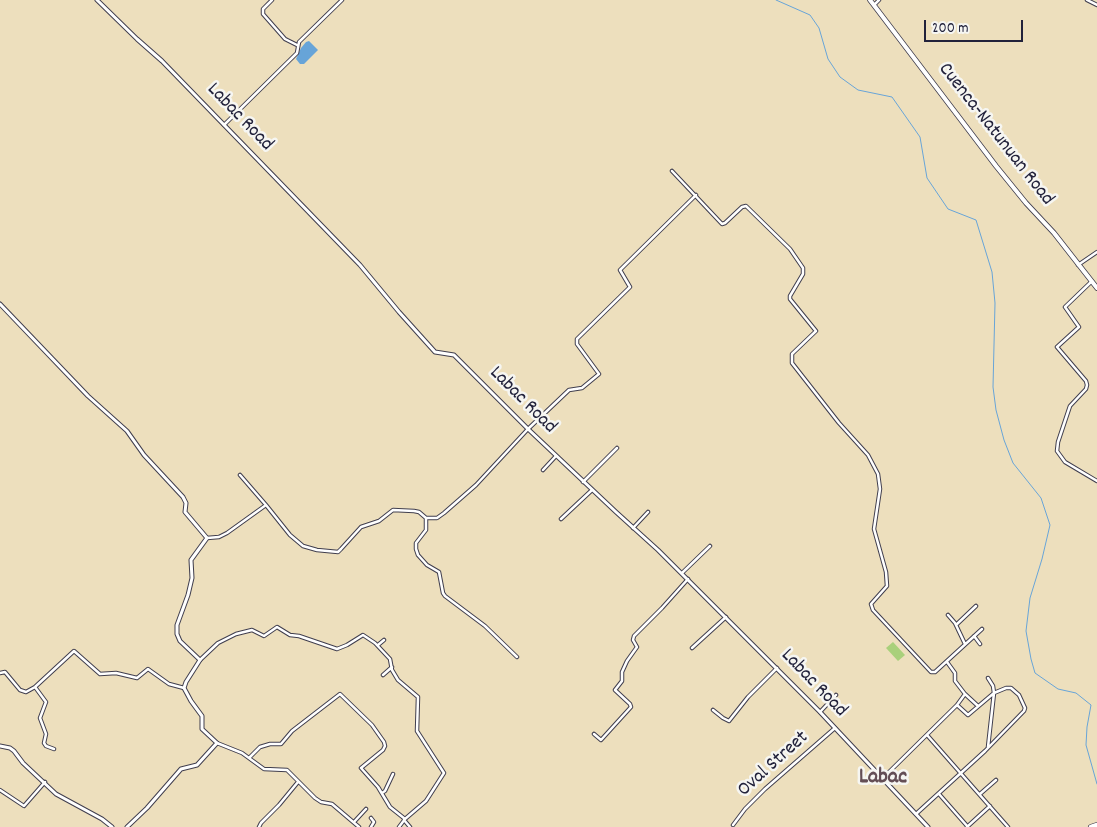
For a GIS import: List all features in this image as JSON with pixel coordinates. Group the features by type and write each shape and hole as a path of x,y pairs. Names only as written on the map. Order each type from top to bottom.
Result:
{"main road":[{"name":"Cuenca-Natunuan Road","path":"870,0 996,166 1026,203 1054,233 1097,288"},
{"path":"1091,827 1097,824"}],"street":[{"name":"Labac Road","path":"97,0 136,39 162,61 360,264 435,352 454,355 583,482 682,573 820,712 928,827"},
{"path":"272,0 262,9 263,14 285,39 298,45"},
{"path":"224,125 297,53 298,45 342,0"},
{"path":"874,4 879,0"},
{"path":"1088,0 1097,5"},
{"path":"672,171 724,224 742,207 746,206 790,249 803,268 804,272 790,299 816,331 792,354 792,362 839,423 868,455 878,474 880,488 874,529 886,572 887,586 874,600 871,607 890,630 931,672 935,672 982,629"},
{"path":"240,474 297,542 308,548 326,552 340,551 361,527 381,520 393,510 414,511 419,512 426,518 437,518 450,509 476,485 528,428 569,390 582,388 599,374 577,344 577,340 630,286 620,270 696,195"},
{"path":"1078,265 1097,252"},
{"path":"1092,281 1065,308 1079,327 1057,347 1086,381 1087,385 1086,389 1070,406 1057,450 1065,462 1097,481"},
{"path":"0,304 98,406 127,431 144,456 183,497 186,503 186,512 208,538"},
{"path":"583,482 617,448"},
{"path":"543,470 556,456"},
{"path":"561,519 592,490"},
{"path":"200,660 180,641 177,634 177,625 192,578 191,560 208,538 219,537 227,533 266,505"},
{"path":"633,528 648,512"},
{"path":"426,518 426,530 416,543 418,555 427,565 439,572 445,596 484,626 516,657"},
{"path":"682,573 710,546"},
{"path":"594,734 601,740 631,707 615,690 622,680 622,672 627,661 637,648 633,640 634,636 688,579"},
{"path":"956,625 976,606"},
{"path":"948,615 956,625 965,644"},
{"path":"692,648 726,617"},
{"path":"360,827 332,804 321,802 315,798 287,770 264,769 248,758 217,743 202,729 202,716 184,688 200,660 218,643 236,634 252,630 264,636 277,627 290,635 299,636 336,649 347,645 363,635 378,645 390,660 398,680 418,698 417,731 444,773 426,801 404,820 399,827"},
{"path":"974,636 980,644"},
{"path":"378,645 384,640"},
{"path":"0,674 5,672 23,692 26,692 35,687 74,652 100,674 120,674 137,678 148,669 169,684 184,688"},
{"path":"946,662 955,672 956,681 965,694 978,706"},
{"path":"382,674 392,667"},
{"path":"713,710 729,721 748,697 777,668"},
{"path":"988,678 993,686 994,693 988,748"},
{"path":"35,687 46,702 40,718 46,734 44,743 46,746 54,749"},
{"path":"916,814 962,774 1025,708 1019,695 1011,688 994,693 968,714 958,705"},
{"path":"248,758 260,747 270,744 281,744 292,731 340,694 372,726 384,742 383,750 362,765 361,768 382,793 390,807 410,827"},
{"path":"881,779 958,705 965,694"},
{"path":"820,712 836,695"},
{"name":"Oval Street","path":"733,825 745,809 765,789 835,728"},
{"path":"927,735 1008,827"},
{"path":"127,827 147,808 181,769 197,765 217,743"},
{"path":"0,746 10,748 23,764 56,794 102,819 112,827"},
{"path":"382,793 385,791 393,774"},
{"path":"980,794 996,780"},
{"path":"0,790 24,806 45,782"},
{"path":"259,827 260,823 279,805 298,782"},
{"path":"939,794 968,827 990,806"},
{"path":"354,822 366,809"},
{"path":"371,818 374,822 371,827"}],"green space":[{"path":"893,642 905,655 898,661 886,648"}],"water":[{"path":"309,41 318,50 304,64 300,64 296,59 301,48"}],"waterway":[{"path":"776,0 810,15 819,28 828,59 840,77 858,90 892,97 920,137 927,178 948,209 976,220 992,272 995,303 993,387 996,410 1004,440 1013,463 1041,498 1050,525 1030,598 1026,631 1031,659 1035,673 1058,689 1076,693 1091,705 1086,745 1097,784"}],"district":[{"name":"Labac","path":"883,779"}]}
